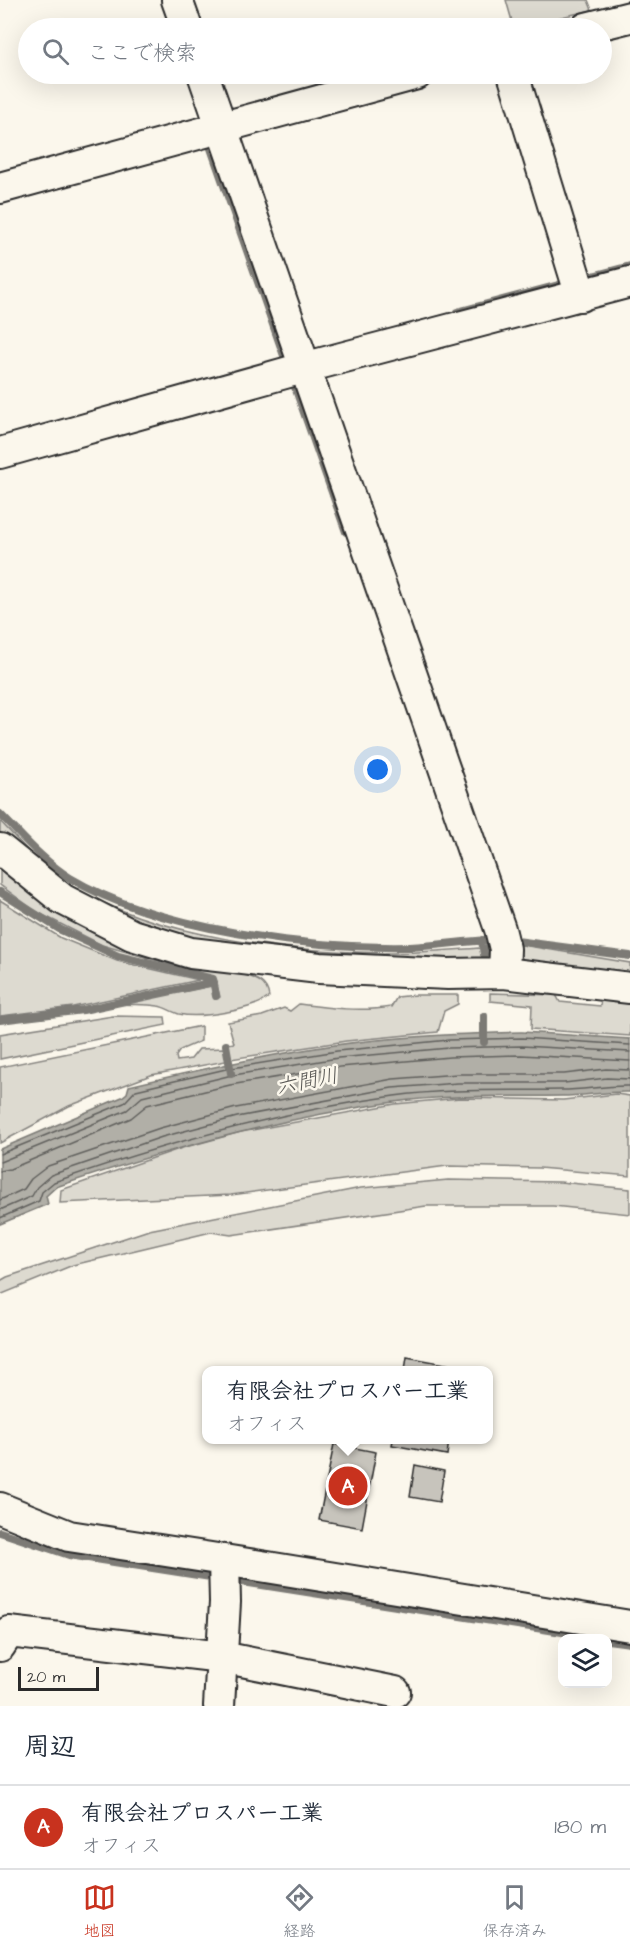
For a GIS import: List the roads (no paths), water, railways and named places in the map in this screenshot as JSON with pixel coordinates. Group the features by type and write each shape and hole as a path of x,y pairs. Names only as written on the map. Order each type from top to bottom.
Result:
{"street":[{"path":"177,0 183,18"},
{"path":"612,22 630,17"},
{"path":"204,84 212,124 503,950"},
{"path":"0,188 212,124 376,84"},
{"path":"516,84 578,287"},
{"path":"0,453 296,364 578,287 630,282"},
{"path":"0,849 62,899 132,935 191,953 285,965 384,973 503,950 630,988"},
{"path":"0,1508 69,1536 223,1575 630,1626"},
{"path":"219,1706 225,1602 223,1575"},
{"path":"0,1646 9,1632 222,1657 395,1692"}],"water":[{"name":"六間川","path":"522,1032 630,1039 630,1092 571,1096 436,1098 351,1109 265,1126 139,1160 56,1187 46,1196 48,1204 0,1224 0,1149 122,1097 127,1093 129,1086 232,1063 335,1045 405,1037"}],"waterway":[{"path":"207,137 346,532"},
{"path":"457,312 630,266"},
{"path":"0,814 42,857 70,878 105,896 189,923 281,940 370,947 410,947 496,940"},
{"path":"0,892 61,930 118,956 213,979 216,996"},
{"path":"482,940 484,954"},
{"path":"509,940 630,956"},
{"path":"0,1020 83,1010 214,982"},
{"path":"484,1016 484,1042"},
{"path":"226,1045 231,1073"},
{"path":"0,1532 69,1555 574,1634"},
{"path":"612,1641 630,1643"}],"place":[{"name":"有限会社プロスパー工業","path":"348,1486"}]}
